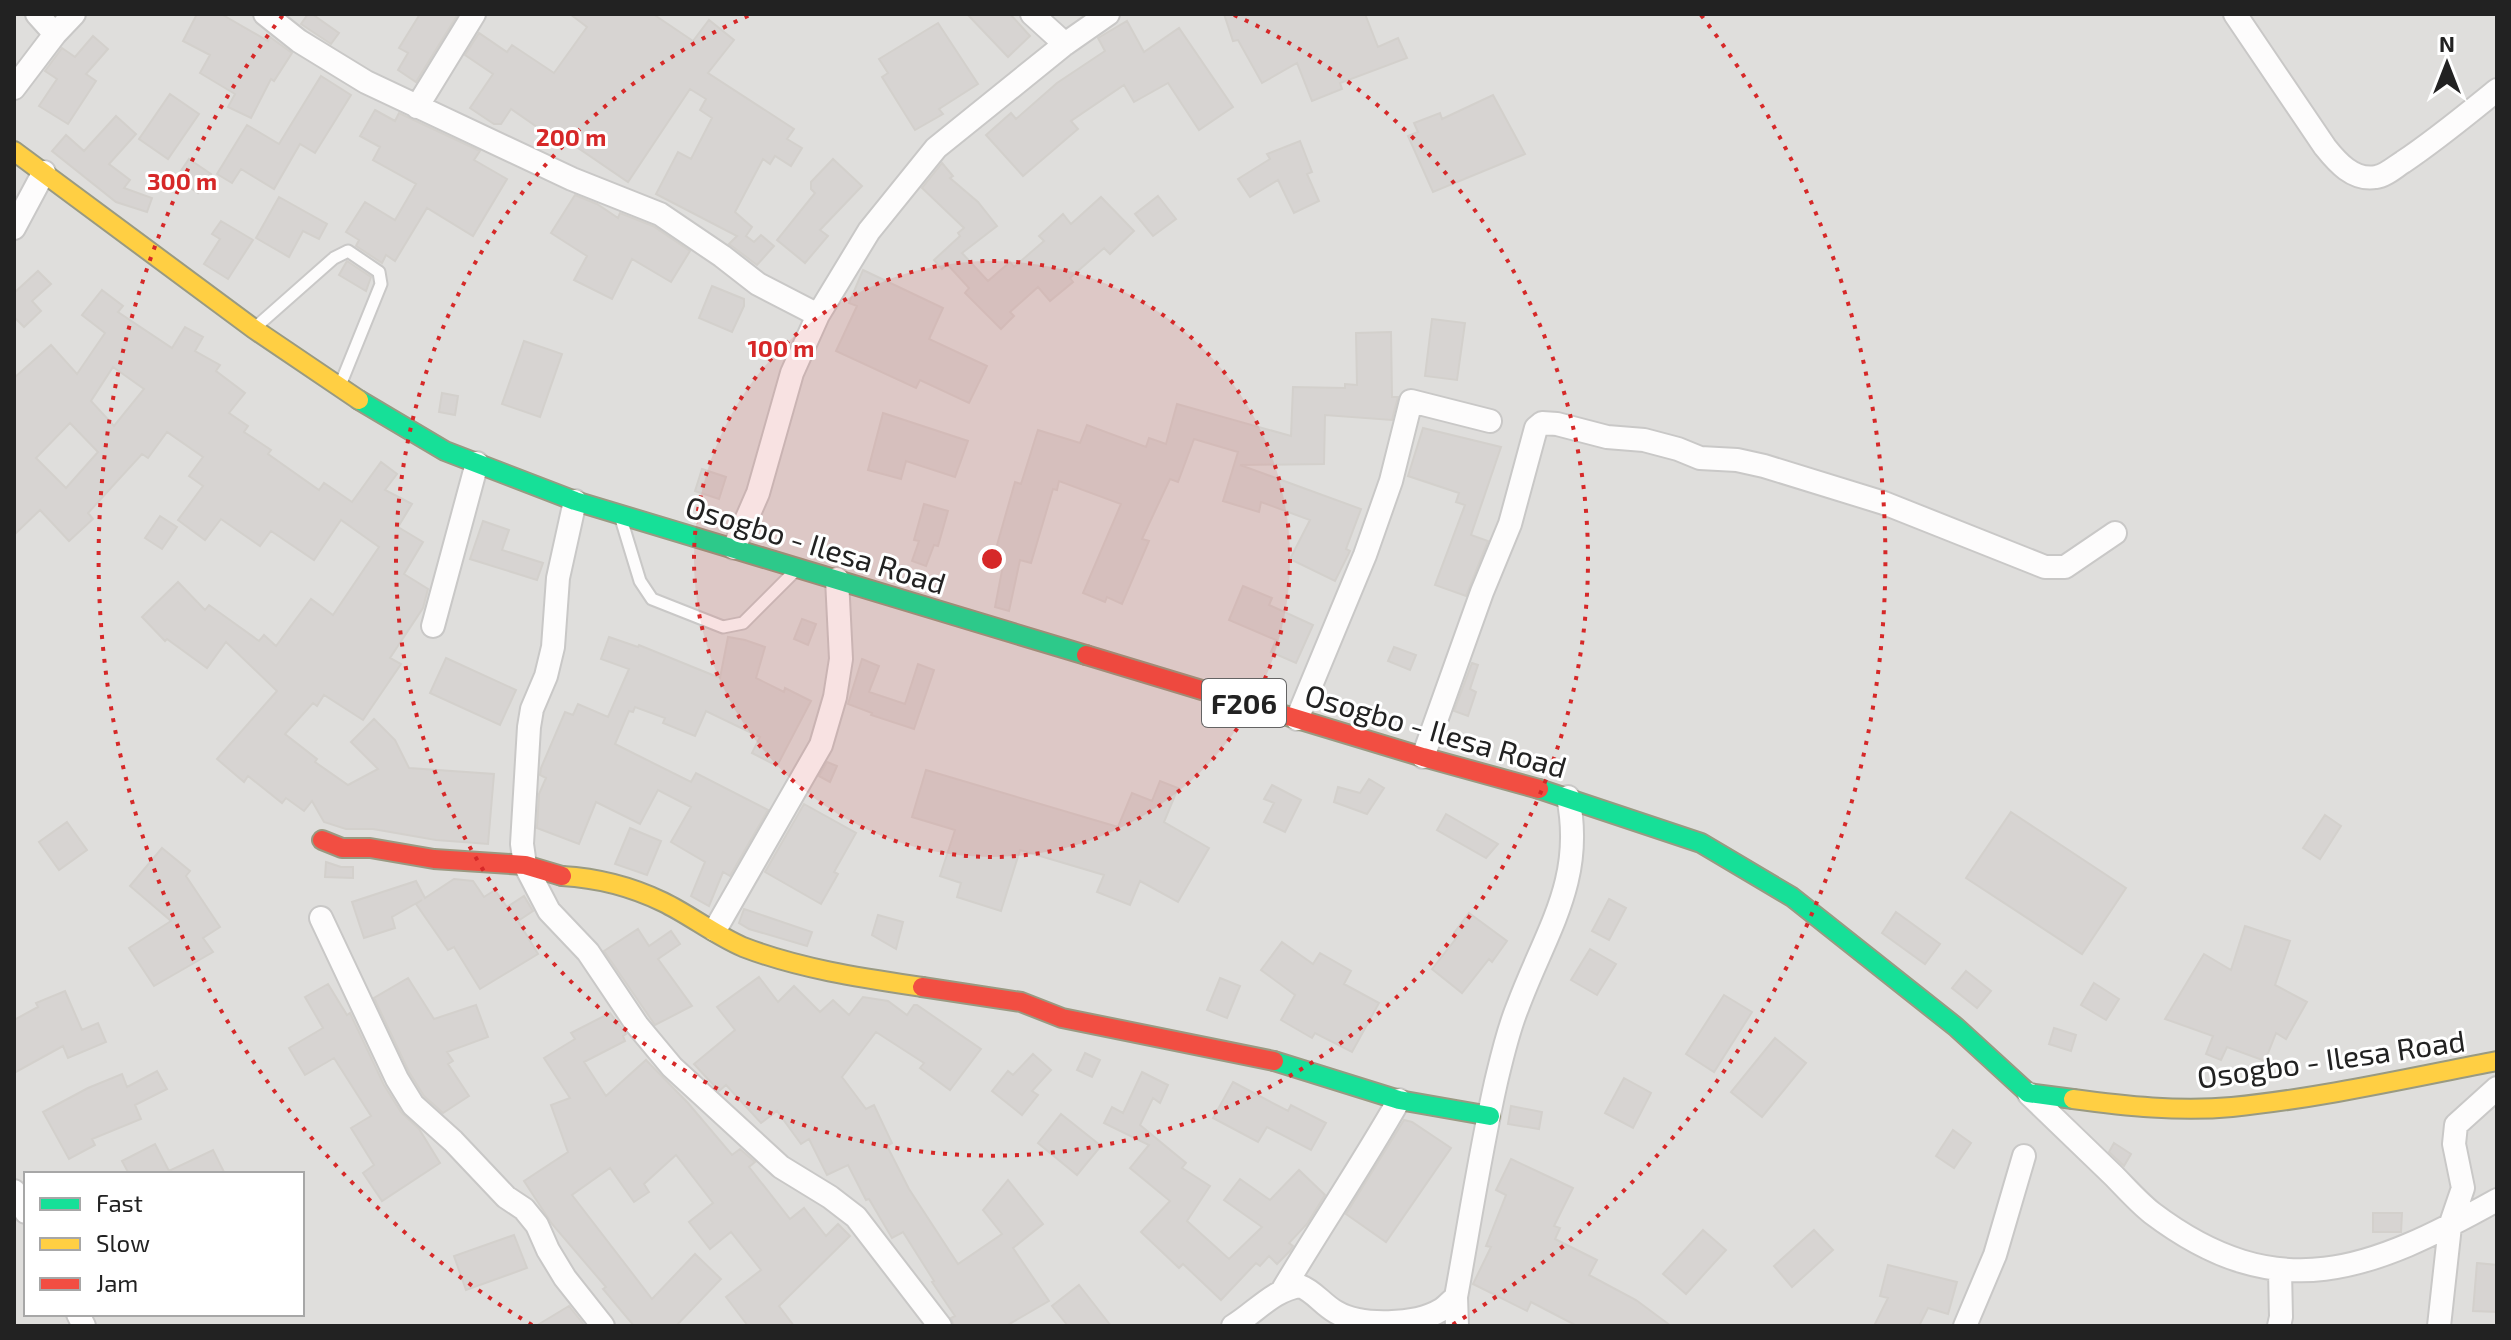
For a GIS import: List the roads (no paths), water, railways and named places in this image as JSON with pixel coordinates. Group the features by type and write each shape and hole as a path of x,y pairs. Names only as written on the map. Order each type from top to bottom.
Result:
{"main road":[{"name":"Osogbo - Ilesa Road","path":"14,151 254,329 380,414 445,451 575,501 1423,757 1568,797 1701,843 1792,897 1956,1027 2028,1093 2128,1106 2230,1107 2351,1089 2497,1061"},
{"path":"322,840 342,848 370,848 434,859 525,865 554,875 593,878 625,886 663,902 741,946 781,959 846,975 1021,1002 1062,1018 1270,1060 1399,1100 1490,1116"}],"street":[{"path":"37,14 55,34"},
{"path":"14,88 74,14"},
{"path":"265,14 299,41 340,67 417,107 572,179 660,214 758,284 818,315"},
{"path":"417,107 474,14"},
{"path":"1032,14 1065,44"},
{"path":"734,548 758,493 792,373 818,315 869,231 936,148 1065,44 1108,14"},
{"path":"2235,14 2325,147 2339,165 2354,174 2375,177 2388,171 2435,140 2497,90"},
{"path":"14,228 44,172"},
{"path":"1297,719 1365,555 1391,481 1411,401 1490,421"},
{"path":"1423,757 1482,592 1510,524 1536,428 1542,423 1607,437 1644,440 1700,458 1737,460 1764,466 1884,503 2045,567 2065,567 2115,533"},
{"path":"433,626 477,463"},
{"path":"575,501 558,578 553,647 529,727 522,844 525,865 537,892 564,930 588,952 637,1025 672,1067 781,1167 856,1217 940,1326"},
{"path":"715,930 821,745 835,697 841,659 837,579"},
{"path":"1457,1326 1456,1297 1496,1082 1516,1009 1567,886 1574,854 1568,797"},
{"path":"537,892 554,875"},
{"path":"321,918 397,1079 413,1105 453,1141 506,1197 524,1209 537,1225 565,1278 603,1326"},
{"path":"2439,1326 2450,1226 2463,1188 2454,1144 2456,1125 2497,1088"},
{"path":"2028,1093 2151,1212 2217,1253 2280,1271 2335,1268 2386,1253 2450,1226 2497,1200"},
{"path":"1282,1291 1320,1226 1358,1174 1399,1100"},
{"path":"1965,1326 1995,1255 2024,1156"},
{"path":"14,1191 24,1208"},
{"path":"2279,1326 2280,1271"},
{"path":"1233,1326 1282,1291 1300,1286 1336,1312 1356,1320 1381,1323 1440,1311 1456,1297"}],"lane":[{"path":"254,329 334,258 348,251 379,272 381,284 339,387"},
{"path":"619,514 640,581 652,599 723,627 743,623 799,567"}]}
